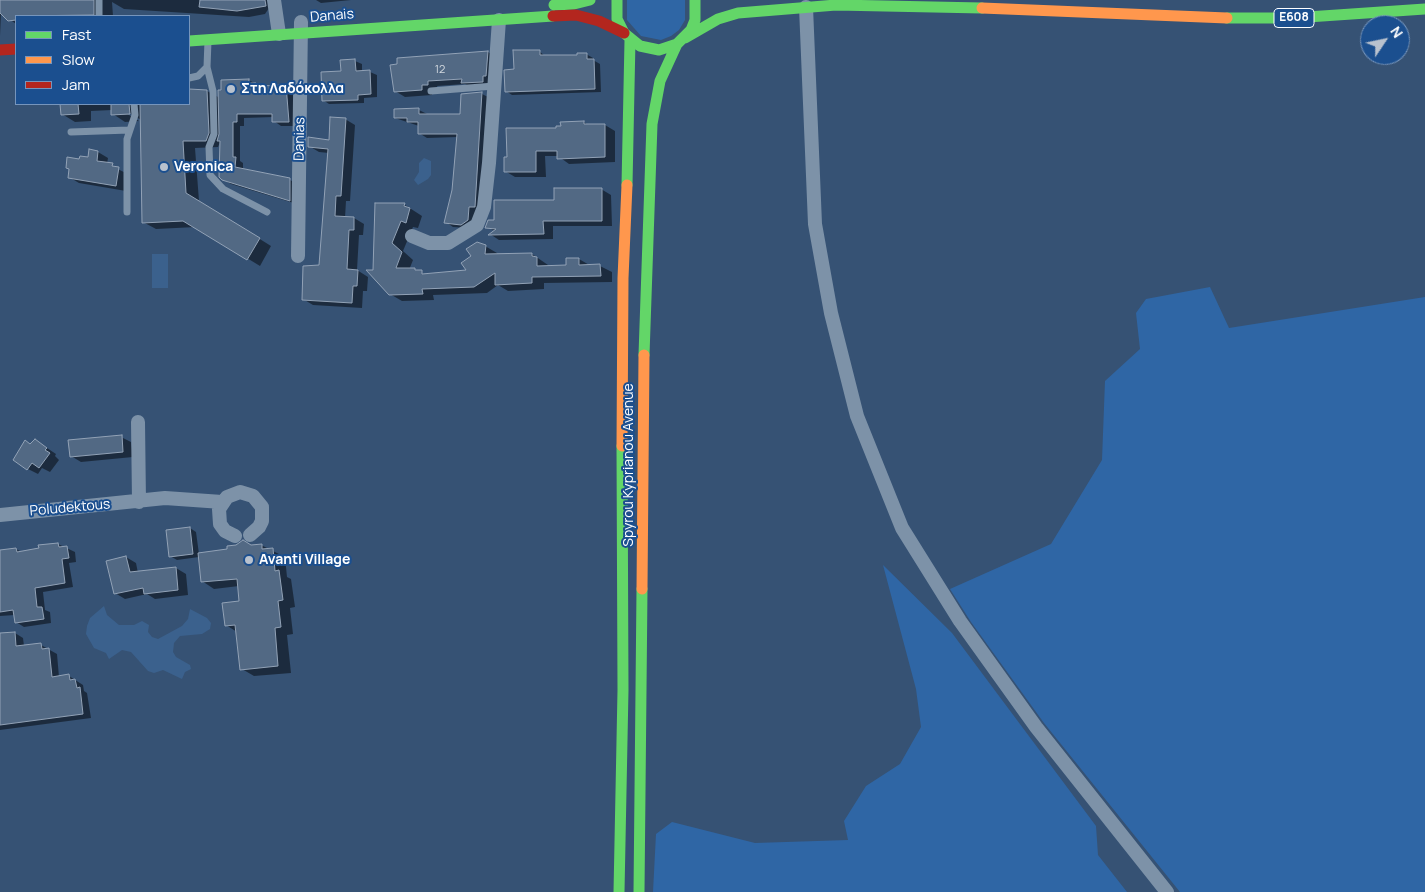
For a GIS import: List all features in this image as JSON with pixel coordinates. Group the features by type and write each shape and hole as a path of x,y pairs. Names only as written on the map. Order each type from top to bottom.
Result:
{"main road":[{"path":"510,7 574,4 590,0"},
{"name":"Spyrou Kyprianou Avenue","path":"618,0 617,19 627,37 631,70 623,288 620,544 623,690 619,892"},
{"name":"Spyrou Kyprianou Avenue","path":"639,892 645,293 652,124 660,81 681,41 695,20 695,0"},
{"name":"E608","path":"681,41 718,19 738,14 836,5 954,6 1201,18 1293,18 1425,9"},
{"name":"Danais","path":"218,27 278,29 576,15 599,21 640,46 653,50 665,49 681,41"},
{"name":"Danais","path":"301,28 350,18"},
{"name":"Danais","path":"190,41 208,41 278,29"},
{"path":"0,50 15,49"}],"street":[{"path":"274,0 278,29"},
{"path":"806,7 815,224 831,313 857,416 902,528 960,622 1036,727 1167,892"},
{"path":"412,236 429,242 448,243 477,225 484,207 499,20"},
{"name":"Danias","path":"298,256 301,28"},
{"path":"138,422 140,502"},
{"name":"Poludektous","path":"0,515 165,498 222,502 233,493 240,492 247,493 258,501 262,507 262,521 259,527 250,535"},
{"path":"222,502 218,517 220,524 225,531 235,536"}],"lane":[{"path":"98,15 99,0"},
{"path":"208,41 207,67 213,91 214,134 209,147 210,175 223,189 267,212"},
{"path":"190,78 198,76 207,67"},
{"path":"431,91 494,86"},
{"path":"127,212 127,139 134,115 134,105"},
{"path":"71,132 129,130"}],"shaded area":[{"path":"627,0 685,0 685,20 679,30 661,40 641,36 627,20"},
{"path":"424,158 431,161 431,175 418,185 414,180 419,172 419,163"},
{"path":"152,254 168,254 168,288 152,288"},
{"path":"1210,287 1229,328 1425,297 1425,892 1180,892 1044,723 971,622 950,589 1051,544 1102,460 1105,381 1140,349 1136,313 1146,299"},
{"path":"883,565 952,633 1096,826 1098,855 1127,892 653,892 656,834 672,822 755,843 848,840 844,821 866,786 900,764 921,727 916,689"},
{"path":"104,606 107,615 119,625 134,625 142,621 149,625 148,632 152,637 158,639 182,626 188,619 190,609 207,618 211,623 210,629 202,634 180,636 174,643 173,652 176,657 190,665 191,669 185,672 182,679 163,670 154,673 148,671 131,652 122,650 109,659 106,653 94,648 86,634 87,626 90,618"}],"building":[{"path":"0,0 94,0 94,15 15,15 15,20 8,21 0,13"},
{"path":"200,0 265,0 266,6 237,11 199,7"},
{"path":"513,50 540,50 540,55 577,55 577,53 587,53 587,59 594,59 595,89 505,92 504,70 514,69"},
{"path":"488,51 486,76 483,76 483,82 461,83 462,79 428,81 428,85 422,85 422,90 394,92 390,65 397,64 397,58"},
{"path":"355,59 356,71 370,70 371,94 358,95 358,100 322,101 321,72 341,71 340,60"},
{"path":"249,79 249,83 256,83 256,86 286,85 289,122 272,122 272,114 237,114 237,122 233,122 233,157 236,157 235,167 290,178 290,201 222,180 219,177 220,141 217,141 219,134 218,90 221,90 221,80"},
{"path":"190,89 207,90 209,133 206,141 183,141 186,193 260,238 247,260 183,221 142,223 140,105 190,105"},
{"path":"482,92 475,207 469,207 468,220 461,225 444,223 452,190 457,134 418,134 418,122 407,122 407,118 394,118 394,109 419,108 419,114 460,114 461,94"},
{"path":"60,105 78,105 79,114 61,115"},
{"path":"111,105 129,105 130,114 111,115"},
{"path":"330,117 346,118 341,196 336,196 335,216 354,217 354,230 349,230 347,269 358,270 357,286 353,286 352,303 302,300 303,266 319,265 328,149 308,147 308,137 329,140"},
{"path":"584,121 584,124 605,124 605,157 557,159 557,151 536,151 536,172 504,172 504,157 507,157 506,128 556,128 556,126 561,126 560,122"},
{"path":"89,149 98,151 97,161 113,163 112,166 119,167 116,186 68,178 69,169 66,168 67,157 79,159 80,156 88,157"},
{"path":"554,188 602,188 602,221 543,221 544,234 488,235 496,229 485,228 488,220 494,220 494,200 554,200"},
{"path":"375,203 405,203 404,206 410,208 406,223 401,221 392,243 402,252 396,268 415,268 415,270 422,270 422,274 466,270 461,263 471,256 466,249 477,242 486,245 485,254 532,253 532,256 537,257 537,266 566,265 566,258 579,258 579,265 600,264 601,276 532,277 532,283 495,285 495,273 474,287 422,289 423,294 389,295 366,270 373,270"},
{"path":"122,435 123,452 70,457 68,440"},
{"path":"35,439 47,448 45,450 50,453 39,468 32,463 27,470 13,460 25,440 30,444"},
{"path":"190,527 193,554 169,557 166,530"},
{"path":"243,540 251,545 262,544 262,549 273,548 275,571 279,570 283,600 278,601 281,627 275,628 278,666 240,670 235,625 225,626 222,603 239,601 237,579 201,582 198,553 227,549 227,546 236,545"},
{"path":"58,543 59,547 67,546 69,558 62,559 65,583 35,588 37,607 42,607 44,619 15,623 13,610 0,612 0,550 16,548 17,552 39,548 38,545"},
{"path":"126,556 130,572 176,567 178,590 144,594 143,588 114,594 106,561"},
{"path":"15,632 16,646 41,643 42,649 49,648 52,677 69,674 70,680 75,679 77,688 80,687 83,714 0,725 0,633"}],"traffic: fast":[{"path":"554,5 574,4 590,0"},
{"path":"617,0 617,19 624,33 640,46 659,50 677,44 691,30 695,20 695,0"},
{"path":"685,38 718,19 738,13 836,5 982,8"},
{"path":"1227,18 1293,18 1425,9"},
{"path":"190,41 553,16"},
{"path":"627,185 630,40"},
{"path":"644,355 652,124 660,81 677,44"},
{"path":"619,892 623,690 622,446"},
{"path":"639,892 642,589"}],"traffic: slow":[{"path":"982,8 1227,18"},
{"path":"622,446 623,278 627,185"},
{"path":"642,589 644,355"}],"traffic: jam":[{"path":"553,16 576,15 599,21 624,33"},
{"path":"0,50 15,49"}],"place":[{"name":"Στη Λαδόκολλα","path":"231,89"},
{"name":"Veronica","path":"164,167"},
{"name":"Avanti Village","path":"249,560"}]}
